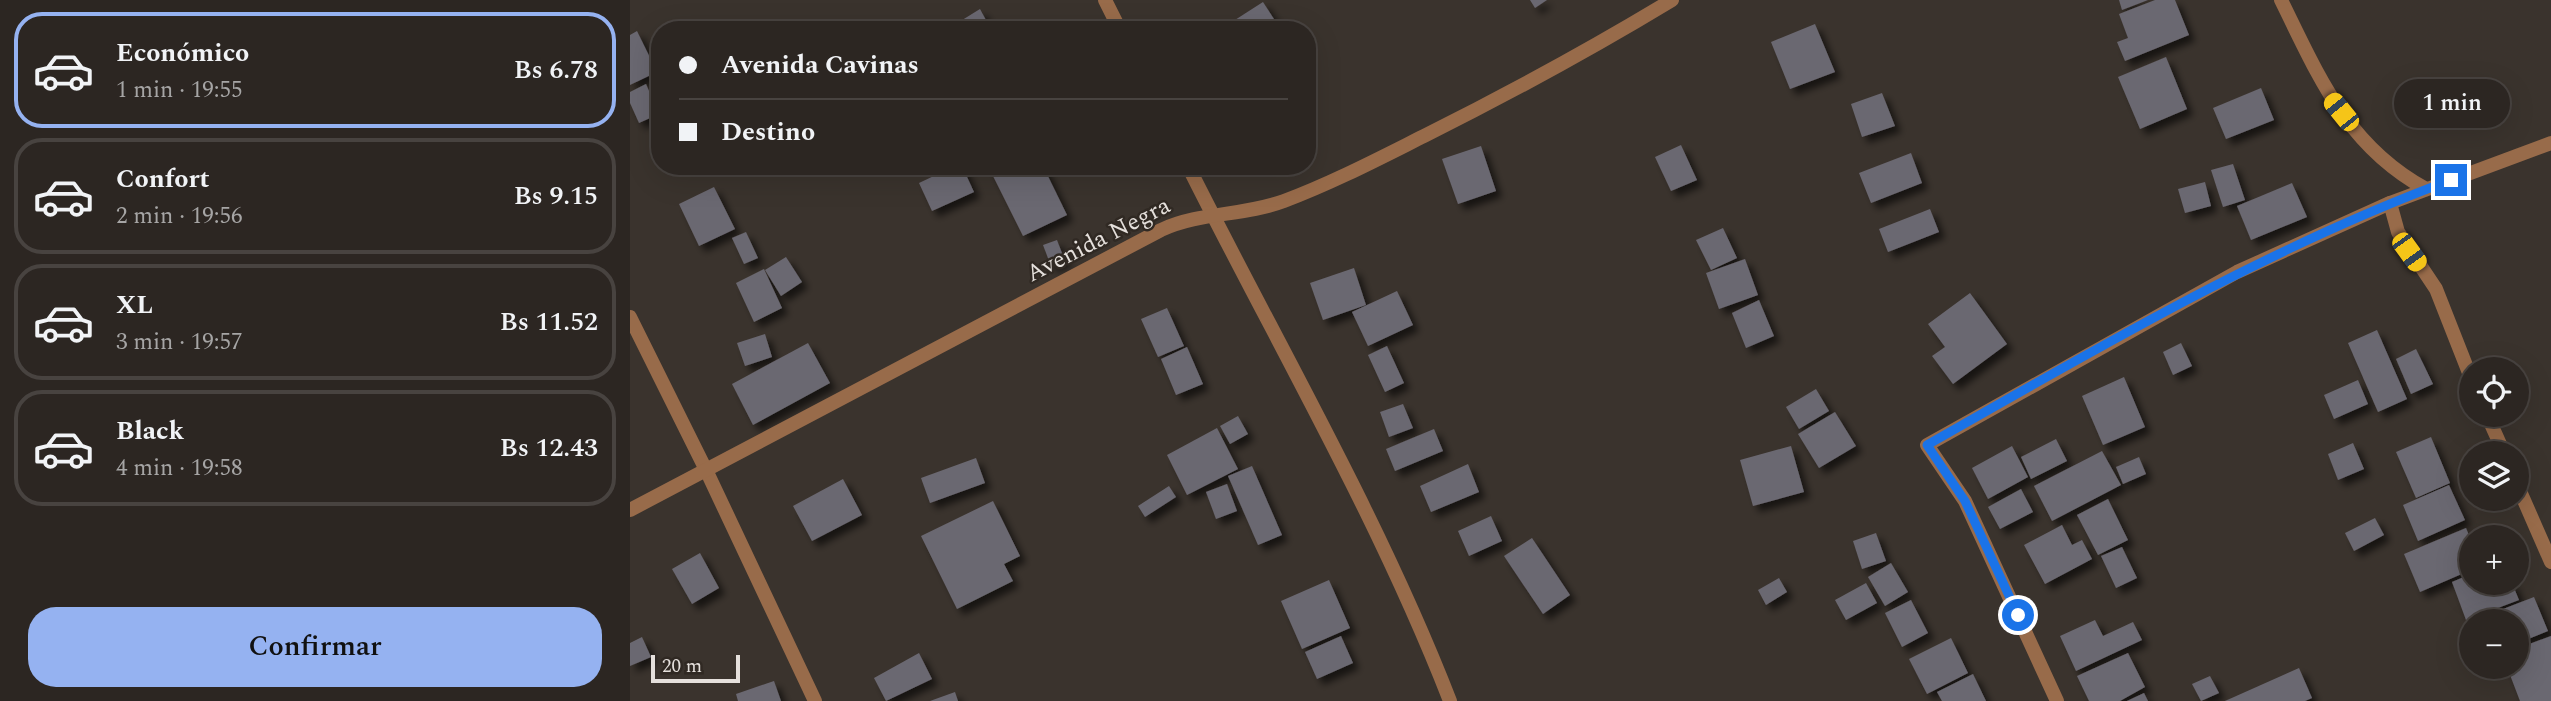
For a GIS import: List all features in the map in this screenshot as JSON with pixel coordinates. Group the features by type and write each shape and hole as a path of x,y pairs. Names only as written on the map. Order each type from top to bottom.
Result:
{"street":[{"path":"1105,0 1116,21"},
{"name":"Avenida Negra","path":"630,510 707,472 1161,230 1184,219 1214,217 1282,202 1353,171 1508,94 1670,0"},
{"path":"2281,0 2327,95 2370,147 2398,173 2426,189"},
{"path":"2057,701 1965,501 1927,445 2237,272 2390,203 2551,143"},
{"path":"1193,175 1354,485 1429,647 1450,701"},
{"path":"2390,203 2398,232 2436,289 2463,357"},
{"path":"630,317 815,701"},
{"path":"2529,511 2551,562"}],"building":[{"path":"1530,0 1547,0 1535,8"},
{"path":"2119,0 2148,0 2122,10"},
{"path":"2155,0 2175,0 2189,35 2125,61 2117,42 2128,38 2119,14"},
{"path":"1263,2 1275,21 1233,21"},
{"path":"980,9 986,21 961,21"},
{"path":"1815,24 1835,72 1790,89 1771,42"},
{"path":"637,31 651,60 651,75 630,85 630,35"},
{"path":"2166,57 2187,109 2140,129 2118,77"},
{"path":"646,84 651,96 651,118 639,123 630,103 630,92"},
{"path":"2261,88 2274,120 2226,139 2213,108"},
{"path":"1882,93 1895,126 1862,137 1851,104"},
{"path":"1681,145 1697,180 1671,191 1655,157"},
{"path":"1481,146 1496,191 1458,204 1442,159"},
{"path":"1911,153 1922,183 1871,203 1859,173"},
{"path":"2233,164 2245,200 2223,207 2211,170"},
{"path":"936,175 966,175 974,192 932,211 919,183"},
{"path":"992,175 1047,175 1067,215 1023,236"},
{"path":"2205,182 2211,206 2185,213 2178,189"},
{"path":"2292,183 2307,217 2251,240 2237,206"},
{"path":"714,187 735,229 699,246 679,204"},
{"path":"1930,209 1939,232 1888,252 1879,229"},
{"path":"1723,228 1737,258 1711,270 1696,240"},
{"path":"746,232 758,258 744,264 732,238"},
{"path":"1057,240 1065,261 1051,266 1043,245"},
{"path":"786,257 802,282 781,296 765,270"},
{"path":"1745,259 1758,295 1719,309 1706,273"},
{"path":"1354,268 1366,305 1323,320 1310,283"},
{"path":"764,269 782,308 754,322 736,283"},
{"path":"1397,291 1413,325 1368,346 1352,312"},
{"path":"1970,293 2007,344 1953,384 1932,356 1945,347 1928,324"},
{"path":"1759,300 1774,336 1746,348 1732,313"},
{"path":"1167,308 1184,346 1158,357 1141,319"},
{"path":"2377,330 2407,399 2378,412 2348,343"},
{"path":"765,334 772,357 745,366 737,343"},
{"path":"808,343 830,383 753,425 732,384"},
{"path":"2181,343 2192,366 2173,375 2163,352"},
{"path":"1387,346 1404,383 1385,392 1368,355"},
{"path":"1187,347 1203,384 1176,395 1161,359"},
{"path":"2416,349 2433,384 2411,394 2396,359"},
{"path":"2124,377 2145,427 2103,445 2082,396"},
{"path":"2358,380 2368,404 2334,419 2324,395"},
{"path":"1816,389 1829,411 1799,429 1786,407"},
{"path":"1403,404 1413,428 1389,437 1380,412"},
{"path":"1835,412 1856,446 1819,468 1798,434"},
{"path":"1238,416 1248,434 1230,444 1220,426"},
{"path":"1217,428 1238,469 1187,495 1167,455"},
{"path":"1434,429 1443,451 1395,471 1386,449"},
{"path":"2431,437 2450,483 2416,498 2396,452"},
{"path":"2056,439 2067,461 2031,479 2021,457"},
{"path":"2353,443 2364,469 2338,480 2328,454"},
{"path":"1791,446 1804,492 1753,506 1740,460"},
{"path":"2012,446 2028,477 1988,499 1972,468"},
{"path":"2102,451 2121,485 2052,521 2034,486"},
{"path":"2139,457 2146,474 2123,484 2116,467"},
{"path":"976,458 985,483 930,503 921,478"},
{"path":"1468,464 1479,492 1431,512 1420,486"},
{"path":"1252,466 1282,535 1258,545 1228,476"},
{"path":"843,479 862,515 812,541 793,506"},
{"path":"1227,484 1237,511 1216,519 1206,492"},
{"path":"2449,485 2465,520 2418,541 2403,505"},
{"path":"1169,486 1176,497 1145,517 1138,506"},
{"path":"2021,489 2033,512 2000,529 1988,507"},
{"path":"2108,499 2128,540 2098,555 2077,515"},
{"path":"993,501 1020,556 1004,564 1013,581 957,609 921,536"},
{"path":"1491,516 1502,541 1469,556 1458,531"},
{"path":"2375,518 2384,535 2354,551 2345,533"},
{"path":"2062,525 2072,545 2082,540 2092,559 2045,584 2024,545"},
{"path":"2459,531 2459,575 2420,592 2404,554"},
{"path":"1876,533 1886,561 1862,569 1853,541"},
{"path":"1532,538 1570,595 1543,614 1504,556"},
{"path":"2122,547 2137,578 2116,588 2101,556"},
{"path":"700,553 719,588 692,604 672,569"},
{"path":"1891,563 1908,592 1885,606 1868,577"},
{"path":"1779,578 1787,592 1766,605 1758,590"},
{"path":"2459,579 2459,595 2517,595 2519,600 2495,609 2462,609 2452,582"},
{"path":"1329,580 1350,628 1302,649 1281,601"},
{"path":"1866,583 1877,603 1846,620 1835,600"},
{"path":"2534,597 2548,631 2529,639 2529,609 2503,609"},
{"path":"1911,600 1928,633 1902,647 1885,613"},
{"path":"2095,620 2103,636 2133,622 2142,640 2076,671 2060,636"},
{"path":"1341,636 1353,663 1317,679 1305,652"},
{"path":"2551,636 2551,701 2520,701 2512,679 2529,679 2529,644"},
{"path":"642,637 651,657 630,666 630,643"},
{"path":"1951,638 1968,673 1927,694 1909,659"},
{"path":"919,653 932,679 886,701 874,678"},
{"path":"2128,653 2145,687 2120,701 2089,701 2077,676"},
{"path":"2299,668 2312,698 2305,701 2225,701"},
{"path":"1973,674 1986,701 1942,701 1937,692"},
{"path":"2210,676 2219,693 2201,701 2192,684"},
{"path":"774,681 781,701 738,701 736,694"},
{"path":"955,692 958,701 930,701"},
{"path":"2144,693 2148,701 2127,701"}],"route":[{"path":"2018,615 1965,501 1927,445 2237,272 2390,203 2451,180"}]}
